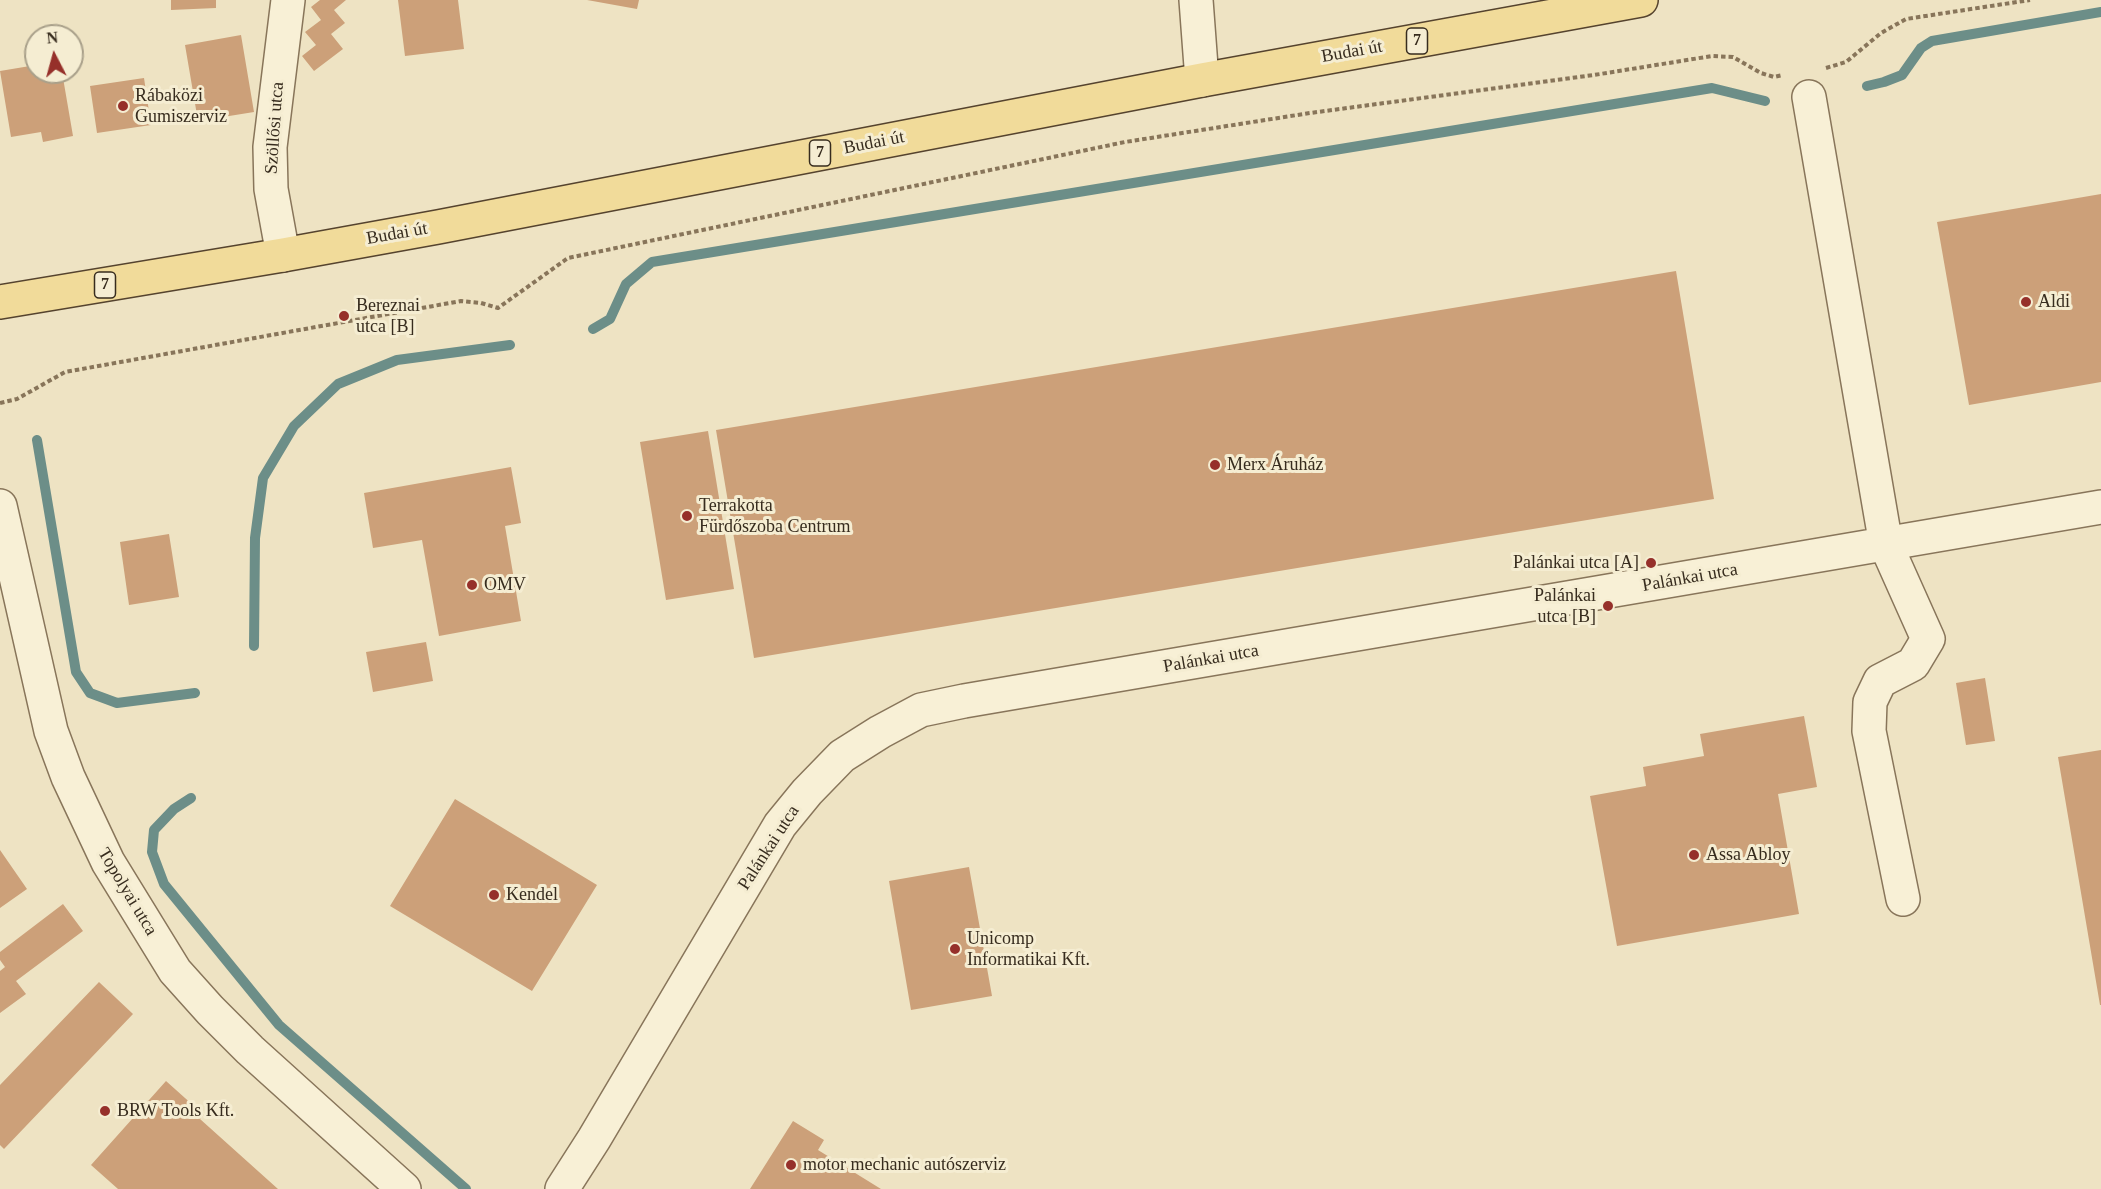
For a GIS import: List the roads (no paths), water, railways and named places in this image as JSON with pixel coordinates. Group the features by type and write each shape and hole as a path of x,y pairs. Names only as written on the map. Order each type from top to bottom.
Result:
{"main road":[{"name":"Budai út","path":"0,302 283,255 1202,80 1641,0"}],"street":[{"name":"Szöllősi utca","path":"283,255 271,189 270,147 288,0"},
{"path":"1196,0 1202,80"},
{"path":"1807,80 1886,544 1928,639 1913,664 1881,681 1870,702 1869,731 1903,899"},
{"name":"Topolyai utca","path":"0,506 51,731 68,777 108,862 175,971 210,1010 250,1050 404,1189"},
{"name":"Palánkai utca","path":"562,1189 780,825 807,792 842,756 921,710 2101,507"}],"waterway":[{"path":"1867,86 1902,75 1921,48 1932,41 2101,12"},
{"path":"593,329 610,319 626,284 652,262 1712,88 1765,101"},
{"path":"254,646 255,538 263,478 294,426 338,384 397,360 510,345"},
{"path":"37,440 76,672 90,693 117,703 195,693"},
{"path":"191,798 174,809 154,830 152,852 164,884 279,1025 466,1189"}],"place":[{"name":"Rábaközi Gumiszerviz","path":"123,106"},
{"name":"Aldi","path":"2026,302"},
{"name":"Bereznai utca [B]","path":"344,316"},
{"name":"Merx Áruház","path":"1215,465"},
{"name":"Terrakotta Fürdőszoba Centrum","path":"687,516"},
{"name":"Palánkai utca [A]","path":"1651,563"},
{"name":"OMV","path":"472,585"},
{"name":"Palánkai utca [B]","path":"1608,606"},
{"name":"Assa Abloy","path":"1694,855"},
{"name":"Kendel","path":"494,895"},
{"name":"Unicomp Informatikai Kft.","path":"955,949"},
{"name":"BRW Tools Kft.","path":"105,1111"},
{"name":"motor mechanic autószerviz","path":"791,1165"}]}
